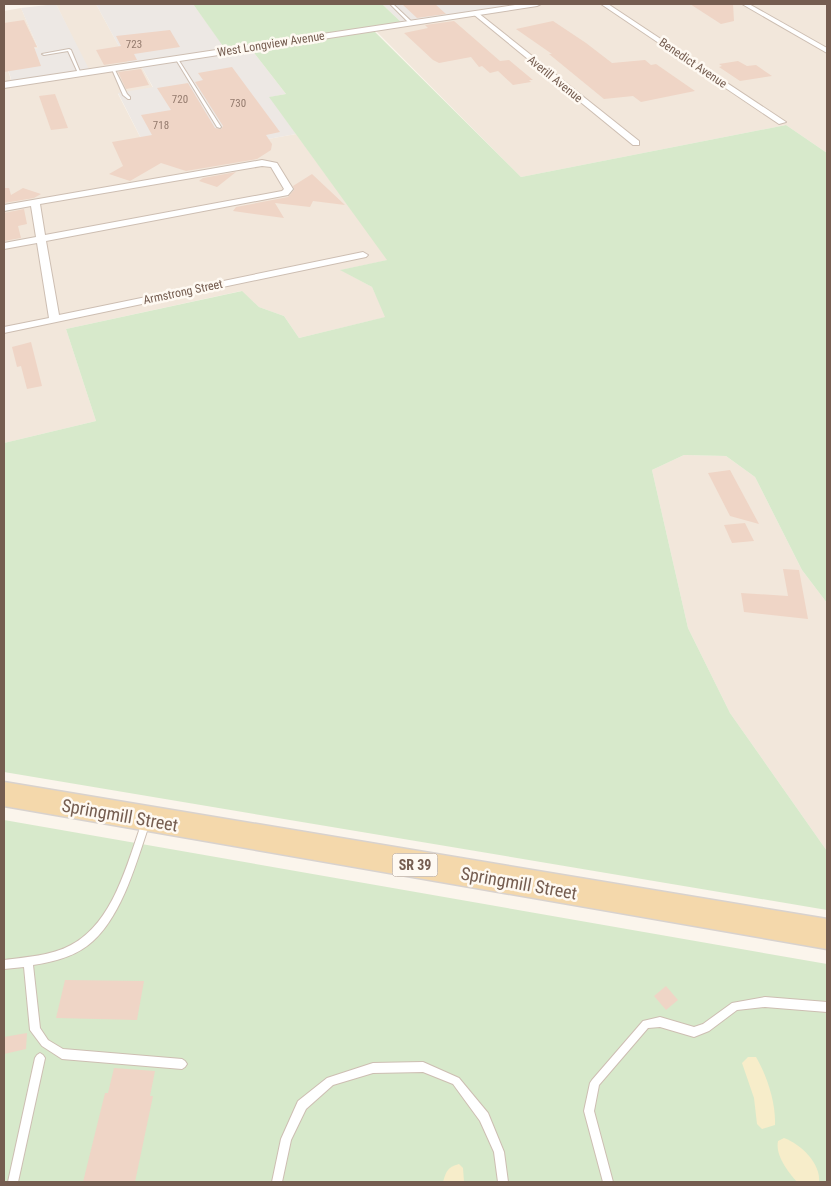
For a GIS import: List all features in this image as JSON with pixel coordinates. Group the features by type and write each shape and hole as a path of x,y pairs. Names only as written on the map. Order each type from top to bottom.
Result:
{"main road":[{"name":"Springmill Street","path":"4,794 827,934"}],"street":[{"name":"West Longview Avenue","path":"4,85 537,4"},
{"name":"Benedict Avenue","path":"604,4 782,122"},
{"path":"745,4 827,51"},
{"name":"Averill Avenue","path":"475,13 636,143"},
{"path":"4,208 262,162 274,165 289,189 285,193 4,246"},
{"path":"35,203 39,239 54,319"},
{"name":"Armstrong Street","path":"4,330 363,255"}],"lane":[{"path":"391,4 411,23"},
{"path":"44,54 69,50 80,73"},
{"path":"176,59 219,128"},
{"path":"112,68 125,95 129,98"},
{"path":"4,964 28,962 61,954 77,947 97,931 120,892 148,820"},
{"path":"28,962 35,1030 45,1043 62,1054 182,1064"},
{"path":"608,1182 589,1111 595,1083 646,1024 660,1022 694,1032 706,1028 735,1006 765,1002 827,1008"},
{"path":"13,1182 40,1058"},
{"path":"277,1182 286,1139 302,1105 330,1081 373,1068 423,1067 456,1081 484,1117 499,1152 503,1182"}],"shaded area":[{"path":"56,4 96,4 129,65 140,64 153,88 118,94 152,160 296,134 388,260 341,270 372,287 386,317 299,338 284,316 259,307 241,291 66,329 96,421 4,443 4,58 12,83 89,71"},
{"path":"56,4 90,71 12,83 4,53 38,48 21,8"},
{"path":"96,4 193,4 228,52 251,49 286,94 270,97 296,134 152,160 118,93 153,87 140,64 129,65"},
{"path":"382,4 527,4 402,23"},
{"path":"527,4 827,4 827,153 786,125 521,177 372,27"},
{"path":"21,8 38,48 4,53 4,11"},
{"path":"684,455 726,456 755,477 802,570 827,603 827,851 730,713 688,628 652,470"}],"green space":[{"path":"193,4 382,4 402,23 225,49"},
{"path":"374,31 521,177 786,125 827,153 827,603 802,570 755,477 726,456 684,455 652,470 688,628 730,713 827,851 827,910 4,772 4,443 96,421 66,329 242,291 259,307 284,316 299,338 385,317 372,287 340,270 387,260 269,97 286,94 251,49"},
{"path":"4,820 827,964 827,1182 4,1182"}],"sand":[{"path":"748,1057 756,1057 764,1073 772,1099 775,1125 762,1129 757,1124 754,1098 742,1063"},
{"path":"784,1138 797,1145 809,1156 817,1168 819,1182 797,1182 783,1163 778,1152 778,1141"},
{"path":"459,1164 463,1168 464,1182 443,1182 448,1170"}],"building":[{"path":"402,4 435,4 446,14 417,18"},
{"path":"690,4 733,4 734,21 721,24"},
{"path":"24,20 37,47 34,47 41,66 4,72 4,23"},
{"path":"454,21 500,61 509,60 533,80 513,85 498,71 490,73 482,66 479,67 471,57 439,63 433,60 404,33 428,28 425,25"},
{"path":"553,21 612,63 645,60 651,65 656,64 695,91 641,102 633,96 604,99 549,54 552,54 516,29"},
{"path":"170,30 180,47 134,54 137,60 104,65 96,50 121,46 116,36"},
{"path":"738,61 747,66 756,65 772,76 740,81 719,67 722,66 719,64"},
{"path":"232,67 280,132 266,135 272,144 271,150 257,159 186,171 161,163 130,181 109,174 123,166 112,142 152,135 141,115 171,110 157,88 188,83 215,128 221,129 223,126 195,82 203,80 198,73"},
{"path":"141,69 149,85 126,89 118,72"},
{"path":"55,94 68,128 51,130 39,96"},
{"path":"236,172 217,187 199,181 203,178"},
{"path":"312,174 345,205 313,201 310,207 275,203 284,218 233,211 236,207 288,197 294,190 293,186"},
{"path":"4,188 9,188 11,195 23,188 41,194 34,198 4,203"},
{"path":"24,209 27,224 18,226 21,238 4,241 4,213"},
{"path":"31,342 42,386 27,389 21,366 17,367 12,347"},
{"path":"730,470 759,524 730,516 708,473"},
{"path":"745,523 754,541 732,543 724,525"},
{"path":"783,569 799,570 808,619 744,612 741,593 788,596"},
{"path":"65,980 144,981 137,1020 56,1018"},
{"path":"666,986 678,1000 666,1010 654,996"},
{"path":"27,1033 26,1049 4,1054 4,1037"},
{"path":"114,1068 155,1071 150,1096 153,1096 135,1182 83,1182 105,1093 108,1093"}]}
